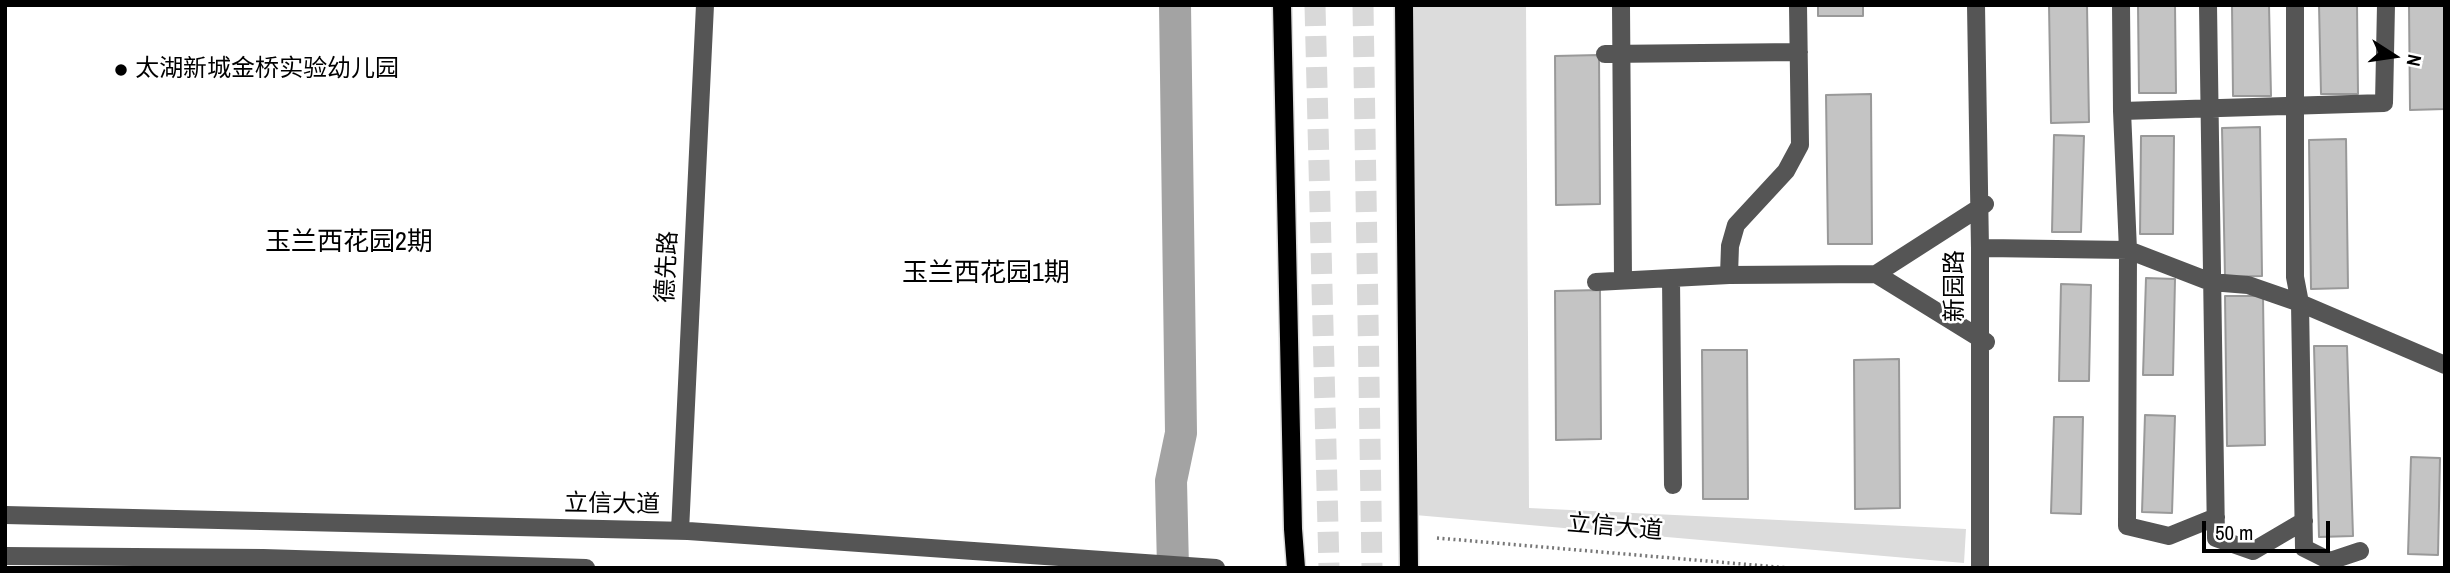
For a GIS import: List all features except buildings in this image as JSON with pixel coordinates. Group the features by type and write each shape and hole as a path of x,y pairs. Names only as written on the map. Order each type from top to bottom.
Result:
{"main road":[{"path":"1282,5 1296,568"},
{"path":"1404,5 1409,568"}],"street":[{"name":"德先路","path":"676,531 696,5"},
{"name":"德先路","path":"676,531 705,5"},
{"path":"1620,5 1613,54 1623,280"},
{"path":"1729,275 1730,246 1736,225 1786,171 1800,145 1798,5"},
{"name":"新园路","path":"1976,5 1985,248 1983,341"},
{"name":"新园路","path":"1982,568 1985,5"},
{"path":"2121,5 2127,250 2127,526 2169,537 2216,517"},
{"path":"2208,5 2216,538 2253,551 2304,521"},
{"path":"2295,5 2295,276 2300,303 2304,548 2330,561 2360,551"},
{"path":"2122,111 2384,103 2386,5"},
{"path":"1613,54 1799,52"},
{"path":"1595,282 1729,275 1876,274 1983,206"},
{"path":"1985,248 2127,250 2211,282 2248,285 2300,303 2445,365"},
{"path":"1876,274 1983,341"},
{"path":"1671,278 1673,485"},
{"name":"立信大道","path":"5,515 676,531 1216,568"},
{"path":"5,556 263,558 586,568"}],"path":[{"name":"立信大道","path":"1437,538 1789,568"}],"shaded area":[{"path":"1409,5 1526,5 1529,508 1966,529 1964,563 1415,515"}],"waterway":[{"path":"1173,568 1171,481 1181,433 1175,5"}],"tunnel":[{"path":"1315,5 1329,568"},
{"path":"1363,5 1372,568"}],"place":[{"name":"太湖新城金桥实验幼儿园","path":"121,70"}],"district":[{"name":"玉兰西花园2期","path":"349,243"},
{"name":"玉兰西花园1期","path":"986,274"}]}
